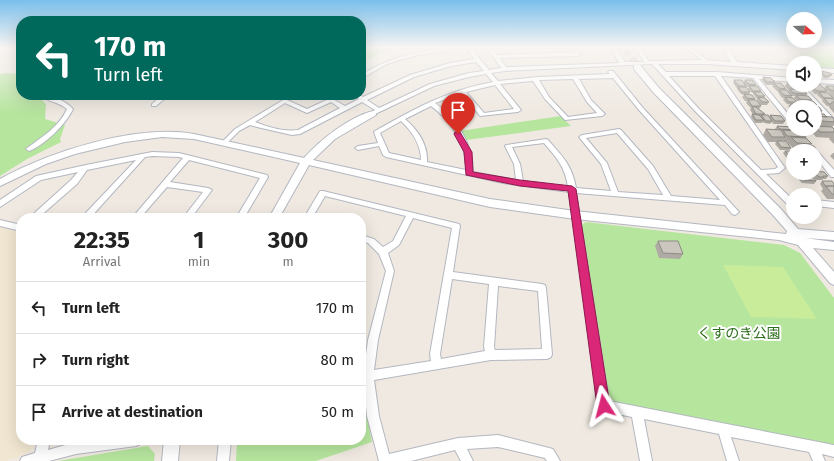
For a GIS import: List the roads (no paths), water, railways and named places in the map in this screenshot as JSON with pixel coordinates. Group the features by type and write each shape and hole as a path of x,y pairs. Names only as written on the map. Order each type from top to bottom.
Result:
{"street":[{"path":"366,99 421,72 433,70"},
{"path":"463,91 482,114 518,110 498,83 485,70"},
{"path":"277,213 306,162 328,140 347,127 376,111 432,85 503,70"},
{"path":"609,70 641,109 735,212"},
{"path":"639,70 656,90 746,180 794,232 834,280"},
{"path":"659,70 697,110 786,198"},
{"path":"822,70 834,71"},
{"path":"664,74 717,74 786,79"},
{"path":"717,74 782,168 777,171 760,172"},
{"path":"614,76 536,79 498,83 463,91 431,103 377,132 386,155 469,173 520,183 727,203"},
{"path":"754,76 786,115"},
{"path":"536,79 547,98 567,119 602,114 589,100 575,77"},
{"path":"822,81 834,82"},
{"path":"805,92 834,123"},
{"path":"30,149 60,124 68,115 70,108 66,104 53,100"},
{"path":"154,105 160,100"},
{"path":"224,143 237,130 285,101 307,111 331,100 344,108"},
{"path":"250,122 259,126 296,133 309,129 344,108 363,100 376,111"},
{"path":"431,103 448,117 465,145 470,159 469,173"},
{"path":"402,119 419,139 423,150 424,163"},
{"path":"615,193 611,177 604,163 582,137 619,131 651,168 668,198"},
{"path":"0,183 46,159 82,148 139,137 174,134 224,143 469,199 575,215 779,236 802,242 834,246"},
{"path":"520,183 517,164 508,146 546,140 564,162 570,175 604,406 834,452"},
{"path":"358,148 382,144"},
{"path":"0,204 39,178 144,155 164,154 188,157 264,177 243,213"},
{"path":"90,213 144,155"},
{"path":"140,213 188,157"},
{"path":"822,160 834,175"},
{"path":"39,213 74,182 86,167"},
{"path":"165,184 208,190 191,213"},
{"path":"311,213 323,193 456,226 435,354 436,364"},
{"path":"822,203 834,204"},
{"path":"383,252 396,243 412,214"},
{"path":"0,223 16,227"},
{"path":"779,236 794,232 834,236"},
{"path":"366,239 372,241 383,252 390,270 373,340 368,376 373,416 386,461 458,444 498,441 549,453 554,461"},
{"path":"368,376 490,355 547,354 542,288 447,275"},
{"path":"490,355 489,347 494,281"},
{"path":"637,412 646,461"},
{"path":"723,429 733,461"},
{"path":"458,444 467,461"},
{"path":"40,457 43,445"},
{"path":"26,461 76,448 98,445"},
{"path":"170,461 172,445"},
{"path":"223,461 225,445"},
{"path":"813,447 819,461"}],"park label":[{"name":"くすのき公園","path":"739,333"}]}
